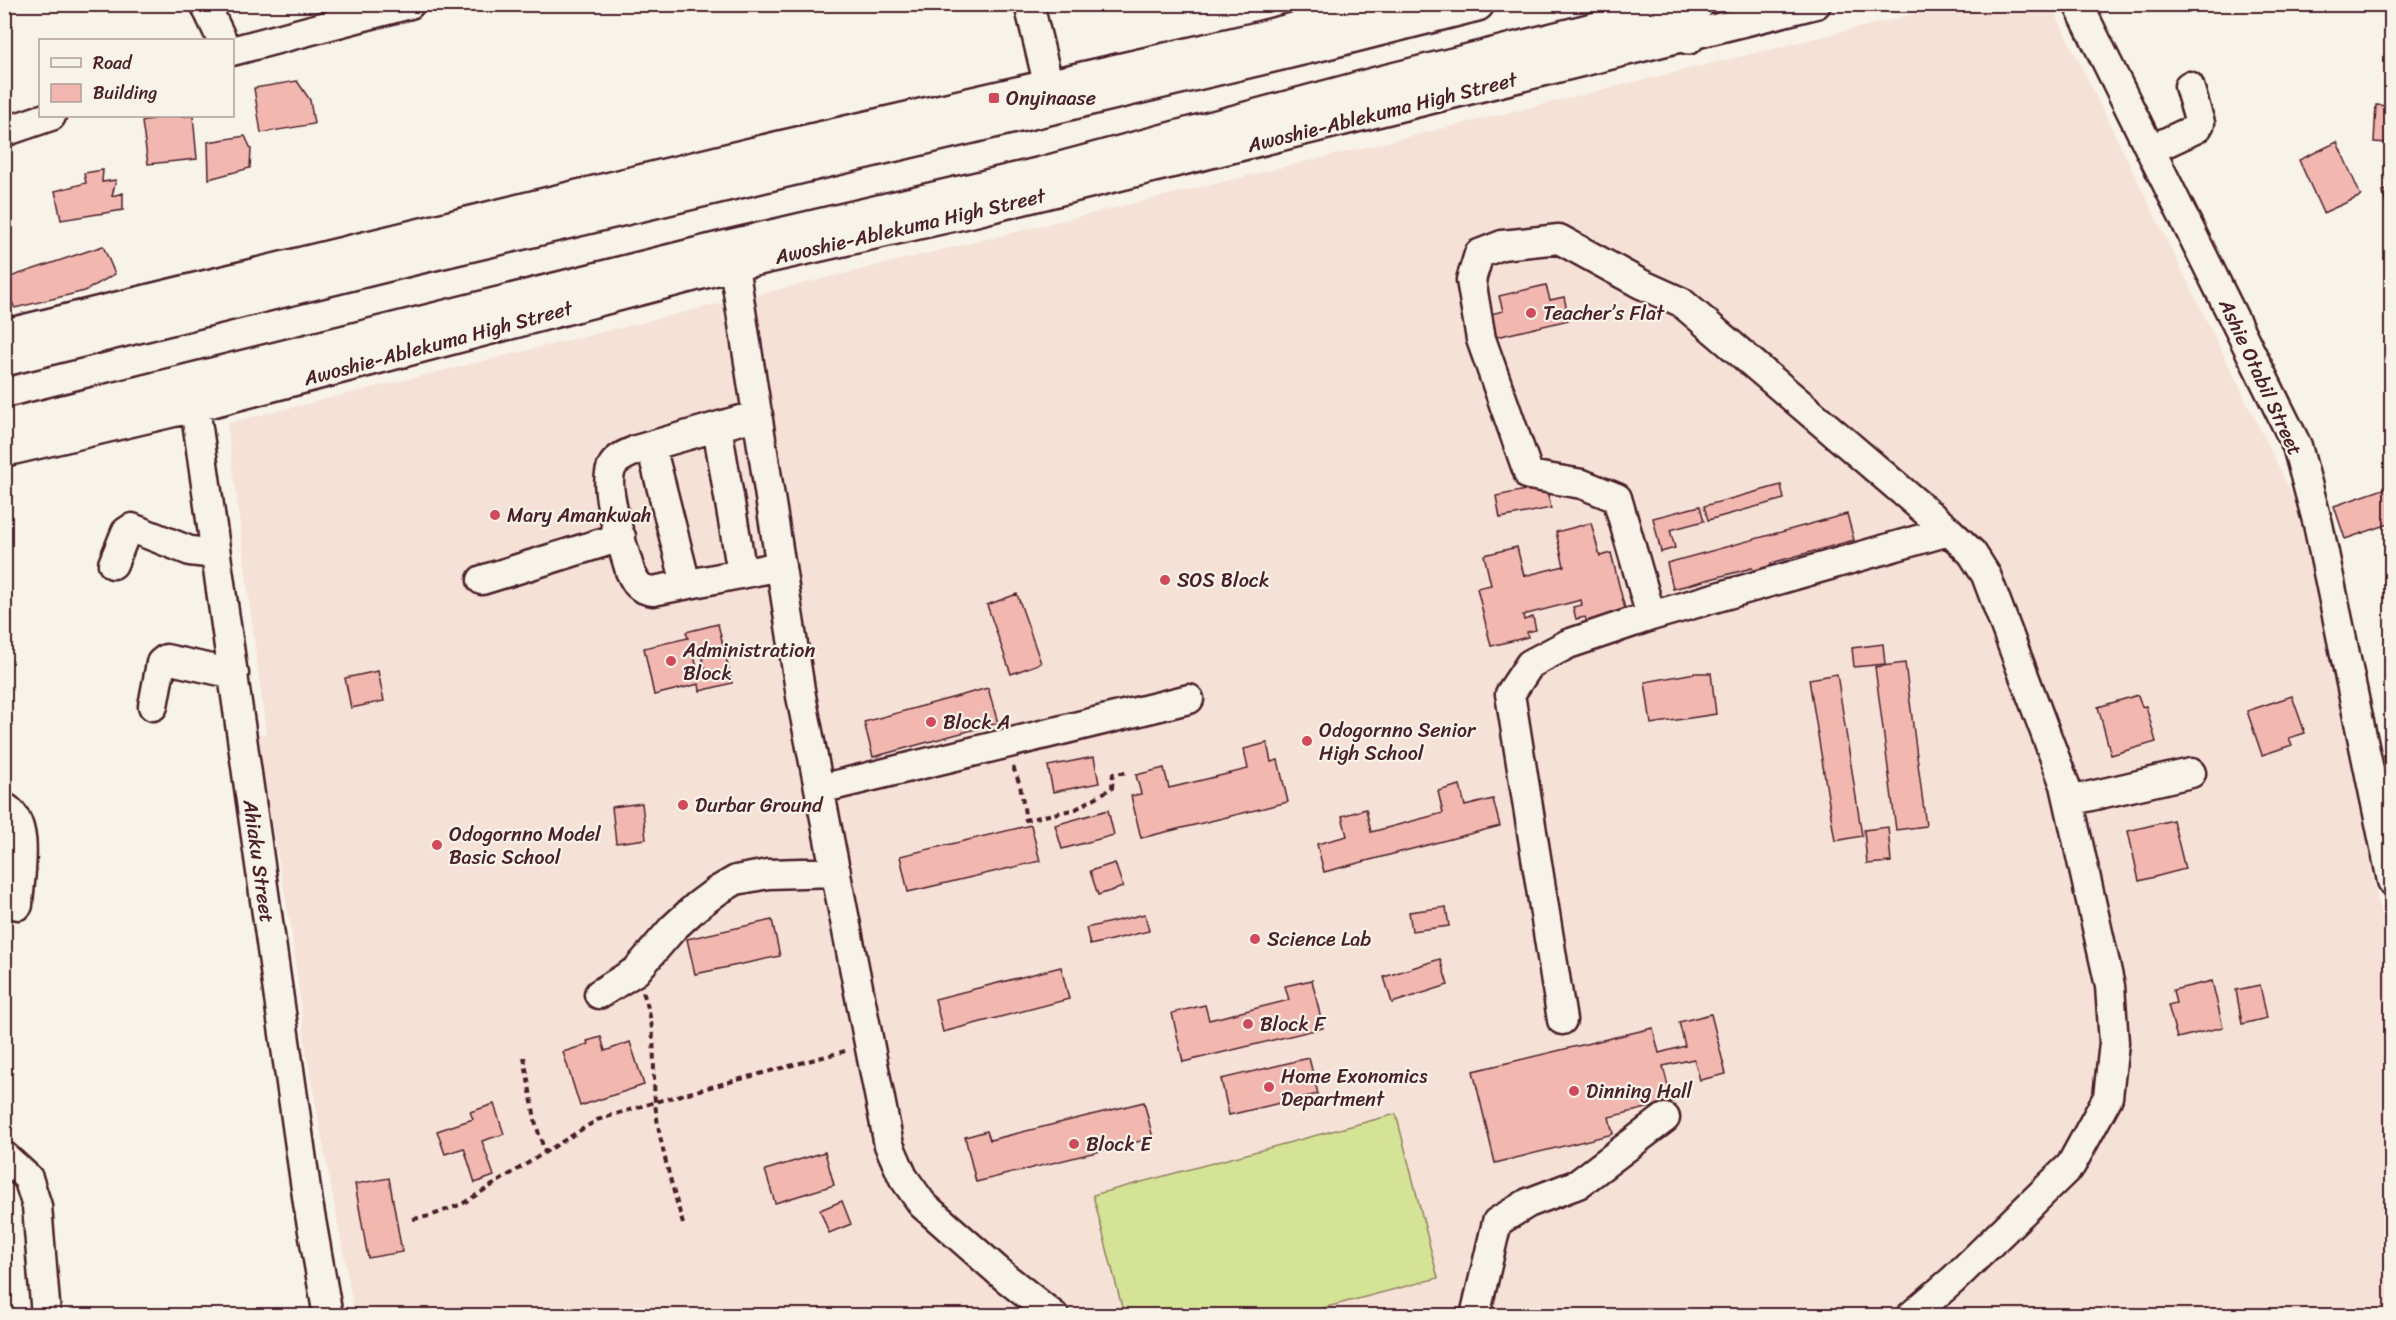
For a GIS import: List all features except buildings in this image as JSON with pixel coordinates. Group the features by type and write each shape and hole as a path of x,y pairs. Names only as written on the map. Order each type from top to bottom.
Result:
{"main road":[{"path":"4,359 413,258 785,157 1319,44 1477,4"},
{"name":"Awoshie-Ablekuma High Street","path":"4,427 704,253 969,202 1042,174 1377,84 1690,17"},
{"path":"1256,37 1319,44"}],"street":[{"path":"205,4 222,39"},
{"path":"234,50 410,4"},
{"path":"1029,4 1048,83"},
{"name":"Awoshie-Ablekuma High Street","path":"1690,17 1816,4"},
{"name":"Ashie Otabil Street","path":"2078,4 2297,446 2318,524 2391,881"},
{"path":"4,334 785,157 1048,83 1256,37 1368,7"},
{"path":"2150,150 2197,128 2200,123 2190,86"},
{"path":"4,132 48,117"},
{"name":"Awoshie-Ablekuma High Street","path":"4,452 195,407 969,202"},
{"path":"1651,616 1617,498 1582,484 1529,475 1481,339 1471,280 1479,254 1502,244 1558,239 1641,284 1681,302 1949,531 1972,553 1986,575 2065,785 2110,986 2114,1043 2108,1097 2071,1165 1953,1280 1911,1316"},
{"path":"734,266 801,696 889,1145 903,1177 923,1205 1006,1278 1054,1316"},
{"name":"Ahiaku Street","path":"195,407 308,1203 328,1316"},
{"path":"758,415 620,457 609,473 608,488 630,571 635,583 642,589 653,591 781,566"},
{"path":"717,427 742,573"},
{"path":"651,446 686,585"},
{"path":"113,564 126,532 132,528 190,551 216,555"},
{"path":"1562,1020 1510,694 1530,664 1568,644 1651,616 1949,531"},
{"path":"482,580 621,537"},
{"path":"153,706 161,663 166,659 234,674"},
{"path":"820,789 1189,699"},
{"path":"2069,801 2191,773"},
{"path":"4,807 16,815 22,834 18,905"},
{"path":"599,994 636,971 673,928 717,891 736,880 768,873 836,872"},
{"path":"1475,1316 1490,1260 1497,1222 1528,1203 1578,1184 1665,1118"},
{"path":"4,1156 28,1178 37,1206 46,1316"}],"path":[{"path":"1012,765 1020,786 1026,820 1076,809 1112,788 1113,774 1129,772"},
{"path":"636,971 652,1015 655,1041 655,1102 661,1143 683,1224"},
{"path":"413,1219 430,1216 462,1204 597,1120 655,1102 870,1045"},
{"path":"524,1057 536,1125 545,1152"}],"shaded area":[{"name":"Odogornno Senior High School","path":"1953,5 2051,5 2303,516 2391,967 2391,1315 355,1315 307,1058 291,928 255,735 266,733 227,423"}],"green space":[{"path":"1396,1114 1438,1278 1296,1315 1124,1315 1093,1195"}],"place":[{"name":"Onyinaase","path":"994,98"},
{"name":"Teacher’s Flat","path":"1531,313"},
{"name":"Mary Amankwah","path":"495,515"},
{"name":"SOS Block","path":"1165,580"},
{"name":"Administration Block","path":"671,661"},
{"name":"Block A","path":"931,722"},
{"name":"Odogornno Senior High School","path":"1307,741"},
{"name":"Durbar Ground","path":"683,805"},
{"name":"Odogornno Model Basic School","path":"437,845"},
{"name":"Science Lab","path":"1255,939"},
{"name":"Block F","path":"1248,1024"},
{"name":"Home Exonomics Department","path":"1269,1087"},
{"name":"Dinning Hall","path":"1574,1091"},
{"name":"Block E","path":"1074,1144"}]}
